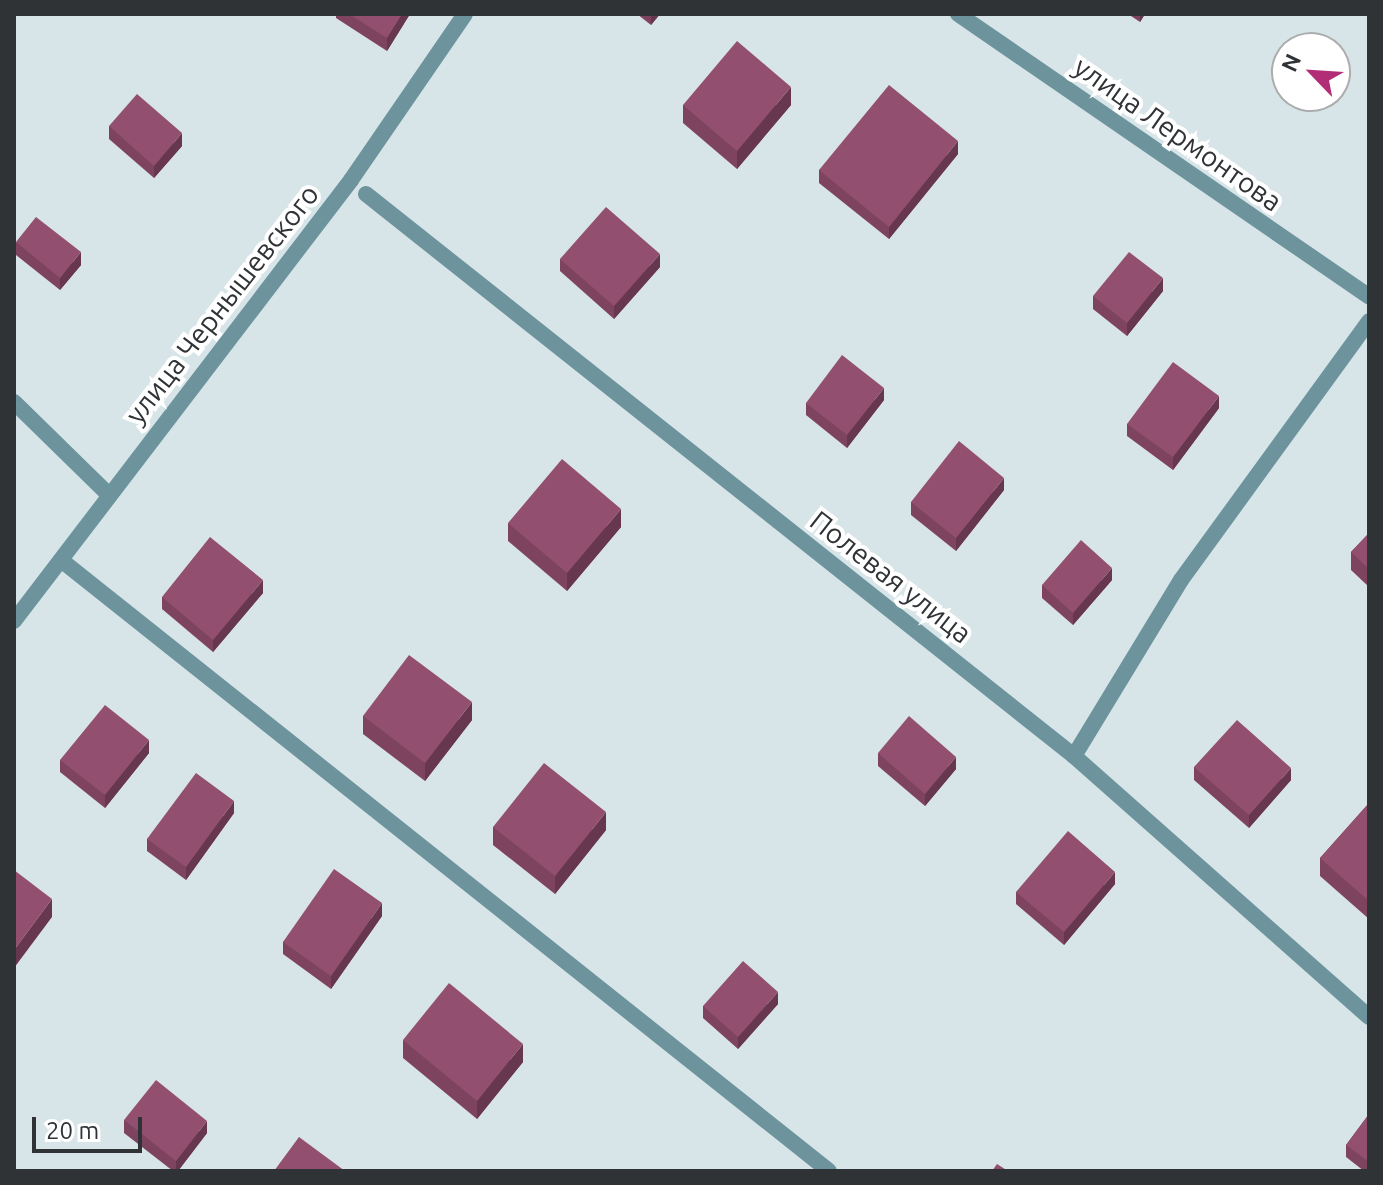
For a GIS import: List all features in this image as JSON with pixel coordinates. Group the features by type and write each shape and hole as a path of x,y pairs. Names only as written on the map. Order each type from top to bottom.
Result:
{"street":[{"name":"улица Чернышевского","path":"14,621 351,180 465,14"},
{"name":"улица Лермонтова","path":"958,14 1369,297"},
{"name":"Полевая улица","path":"351,180 1074,756 1369,1017"},
{"path":"1074,756 1181,580 1369,321"},
{"path":"14,402 109,495"},
{"path":"61,560 829,1171"}],"building":[{"path":"349,14 402,14 387,38"},
{"path":"737,41 791,87 737,151 683,105"},
{"path":"889,85 958,141 889,227 819,170"},
{"path":"137,94 182,133 154,166 109,126"},
{"path":"606,207 660,254 614,306 560,259"},
{"path":"36,217 81,252 60,278 16,242"},
{"path":"1129,252 1163,278 1127,323 1093,296"},
{"path":"842,355 884,388 847,435 806,403"},
{"path":"1173,362 1219,396 1173,457 1127,424"},
{"path":"959,441 1004,478 956,538 911,502"},
{"path":"562,459 621,509 567,573 508,523"},
{"path":"1369,533 1369,569 1351,552"},
{"path":"210,537 263,580 213,640 162,597"},
{"path":"1081,540 1112,568 1073,613 1042,585"},
{"path":"409,655 472,702 425,763 363,716"},
{"path":"105,705 149,740 105,795 60,760"},
{"path":"909,716 956,757 925,794 878,753"},
{"path":"1237,720 1291,768 1249,815 1194,767"},
{"path":"544,763 606,812 555,876 493,827"},
{"path":"196,773 234,801 186,867 147,839"},
{"path":"1369,803 1369,901 1320,858"},
{"path":"1068,831 1115,872 1064,932 1016,892"},
{"path":"334,869 382,903 331,976 283,942"},
{"path":"14,870 52,899 14,950"},
{"path":"743,961 778,992 738,1037 703,1006"},
{"path":"449,983 523,1044 477,1101 403,1040"},
{"path":"156,1080 207,1121 176,1161 124,1120"},
{"path":"1369,1114 1369,1162 1346,1145"},
{"path":"299,1137 345,1171 274,1171"},
{"path":"997,1164 1008,1171 992,1171"}]}
